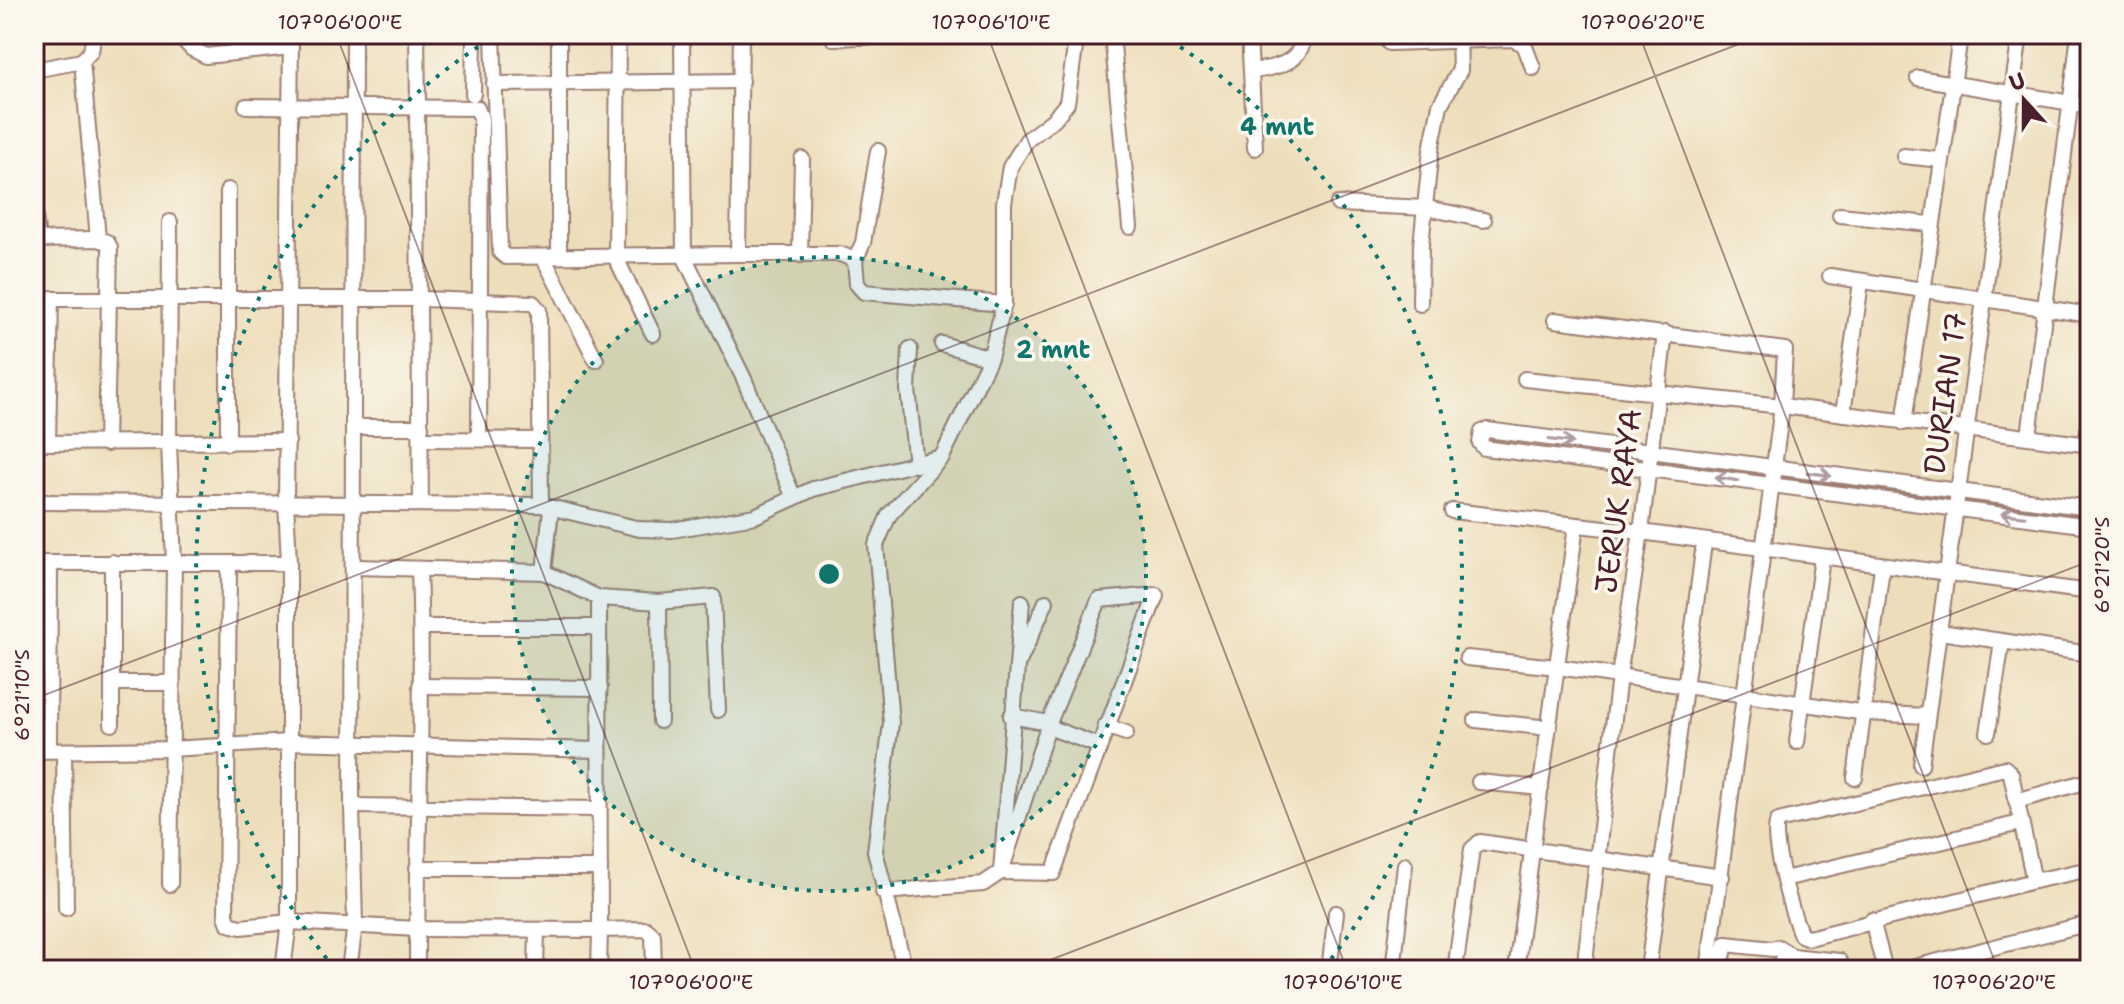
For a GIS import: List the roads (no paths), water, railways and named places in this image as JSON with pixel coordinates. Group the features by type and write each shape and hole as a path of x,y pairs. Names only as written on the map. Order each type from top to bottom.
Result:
{"street":[{"path":"34,70 82,61 91,51 94,34"},
{"path":"178,34 192,49 206,56 291,41 286,501 289,563 289,922 283,970"},
{"path":"349,970 355,924 352,806 354,34"},
{"path":"417,34 422,299 421,503"},
{"path":"473,94 474,34"},
{"path":"493,34 499,250 506,257 836,254 855,260"},
{"path":"559,34 551,257 596,360"},
{"path":"618,34 620,81 616,258 653,334"},
{"path":"682,34 680,81 684,256 744,379 794,498"},
{"path":"738,254 741,34"},
{"path":"833,38 934,34"},
{"path":"905,970 877,868 875,835 891,723 876,545 889,515 942,457 990,358 1004,304 1004,203 1010,167 1027,140 1064,108 1077,34"},
{"path":"1112,34 1130,227"},
{"path":"1249,34 1255,148"},
{"path":"1252,71 1275,69 1290,61 1301,51 1305,34"},
{"name":"DURIAN 17","path":"1921,765 1969,431 2010,93 2020,34"},
{"path":"2029,436 2068,102 2079,34"},
{"path":"1904,423 1930,224 1960,37"},
{"path":"1420,304 1421,245 1431,150 1440,105 1460,73 1459,38"},
{"path":"1389,43 1459,38 1519,40 1526,46 1533,68"},
{"path":"82,61 98,239"},
{"path":"1918,78 1951,86 2090,106"},
{"path":"494,84 741,81"},
{"path":"246,106 354,109 474,107 479,111 479,438"},
{"path":"878,151 863,243 855,260 857,284 864,292 1004,304"},
{"path":"1904,156 1941,160"},
{"path":"800,255 802,159"},
{"path":"228,190 231,297 228,443"},
{"path":"1338,204 1427,208 1484,220"},
{"path":"34,207 36,240 98,239 107,242 110,247 106,444"},
{"path":"1840,215 1930,224"},
{"path":"170,222 169,443 174,563 170,884"},
{"path":"1830,276 2090,315"},
{"path":"1843,414 1861,282"},
{"path":"34,299 231,297 530,302 539,309 539,440 546,507 544,572"},
{"path":"51,298 41,442 288,441"},
{"path":"1555,320 1784,349 1782,406 1708,970"},
{"name":"JERUK RAYA","path":"1584,970 1665,333"},
{"path":"942,344 990,358"},
{"path":"910,349 908,389 916,465"},
{"path":"1525,379 1782,406 2088,444 2090,417"},
{"path":"355,427 539,440"},
{"path":"2090,508 1773,468 1650,460 1522,452 1484,448 1480,443 1484,430 1650,460 1770,486 2090,526"},
{"path":"1522,452 1523,437"},
{"path":"34,502 286,501 546,507 640,529 672,530 755,516 813,489 942,457"},
{"path":"1452,511 1641,532 1704,543 1763,548 2090,592"},
{"path":"1516,970 1576,525"},
{"path":"1648,970 1704,543"},
{"path":"1797,742 1822,557"},
{"path":"112,562 115,683 112,724"},
{"path":"34,563 289,563"},
{"path":"229,563 227,920 241,927 289,922 417,929 649,929 653,935 654,970"},
{"path":"49,745 50,564"},
{"path":"1855,778 1866,713 1882,566"},
{"path":"355,567 544,572 599,598 659,602 709,596 716,601 718,710"},
{"path":"417,970 417,806 422,746 419,569"},
{"path":"883,892 983,884 1001,872 1053,873 1097,745 1156,595 1099,600 1048,725 1001,872"},
{"path":"599,598 599,970"},
{"path":"659,602 660,721"},
{"path":"1001,872 1022,602"},
{"path":"1016,671 1046,602"},
{"path":"421,627 598,627"},
{"path":"1940,632 2090,654"},
{"path":"1988,733 2002,642"},
{"path":"1467,658 1558,667 1866,713 1926,716"},
{"path":"115,683 171,683"},
{"path":"420,686 600,688"},
{"path":"1011,716 1048,725 1097,745"},
{"path":"1476,720 1549,728"},
{"path":"1105,726 1126,733"},
{"path":"34,751 170,749 289,742 599,750"},
{"path":"64,751 66,908"},
{"path":"2034,881 2010,771 2001,768 1785,819 1775,826 1784,879 1804,937 2090,869"},
{"path":"1479,782 1541,788"},
{"path":"2016,801 2085,782"},
{"path":"352,806 599,809"},
{"path":"1784,879 2020,823"},
{"path":"1455,970 1473,847 1484,842 1531,852 1722,877"},
{"path":"1393,970 1405,865"},
{"path":"417,868 600,868"},
{"path":"1329,970 1336,913"},
{"path":"1872,920 1885,970"},
{"path":"1903,970 2090,923"},
{"path":"536,970 537,930"},
{"path":"1720,970 1726,944 1764,949 1778,947 1792,956 1839,961 1844,970"},
{"path":"1781,970 1784,951"}]}
